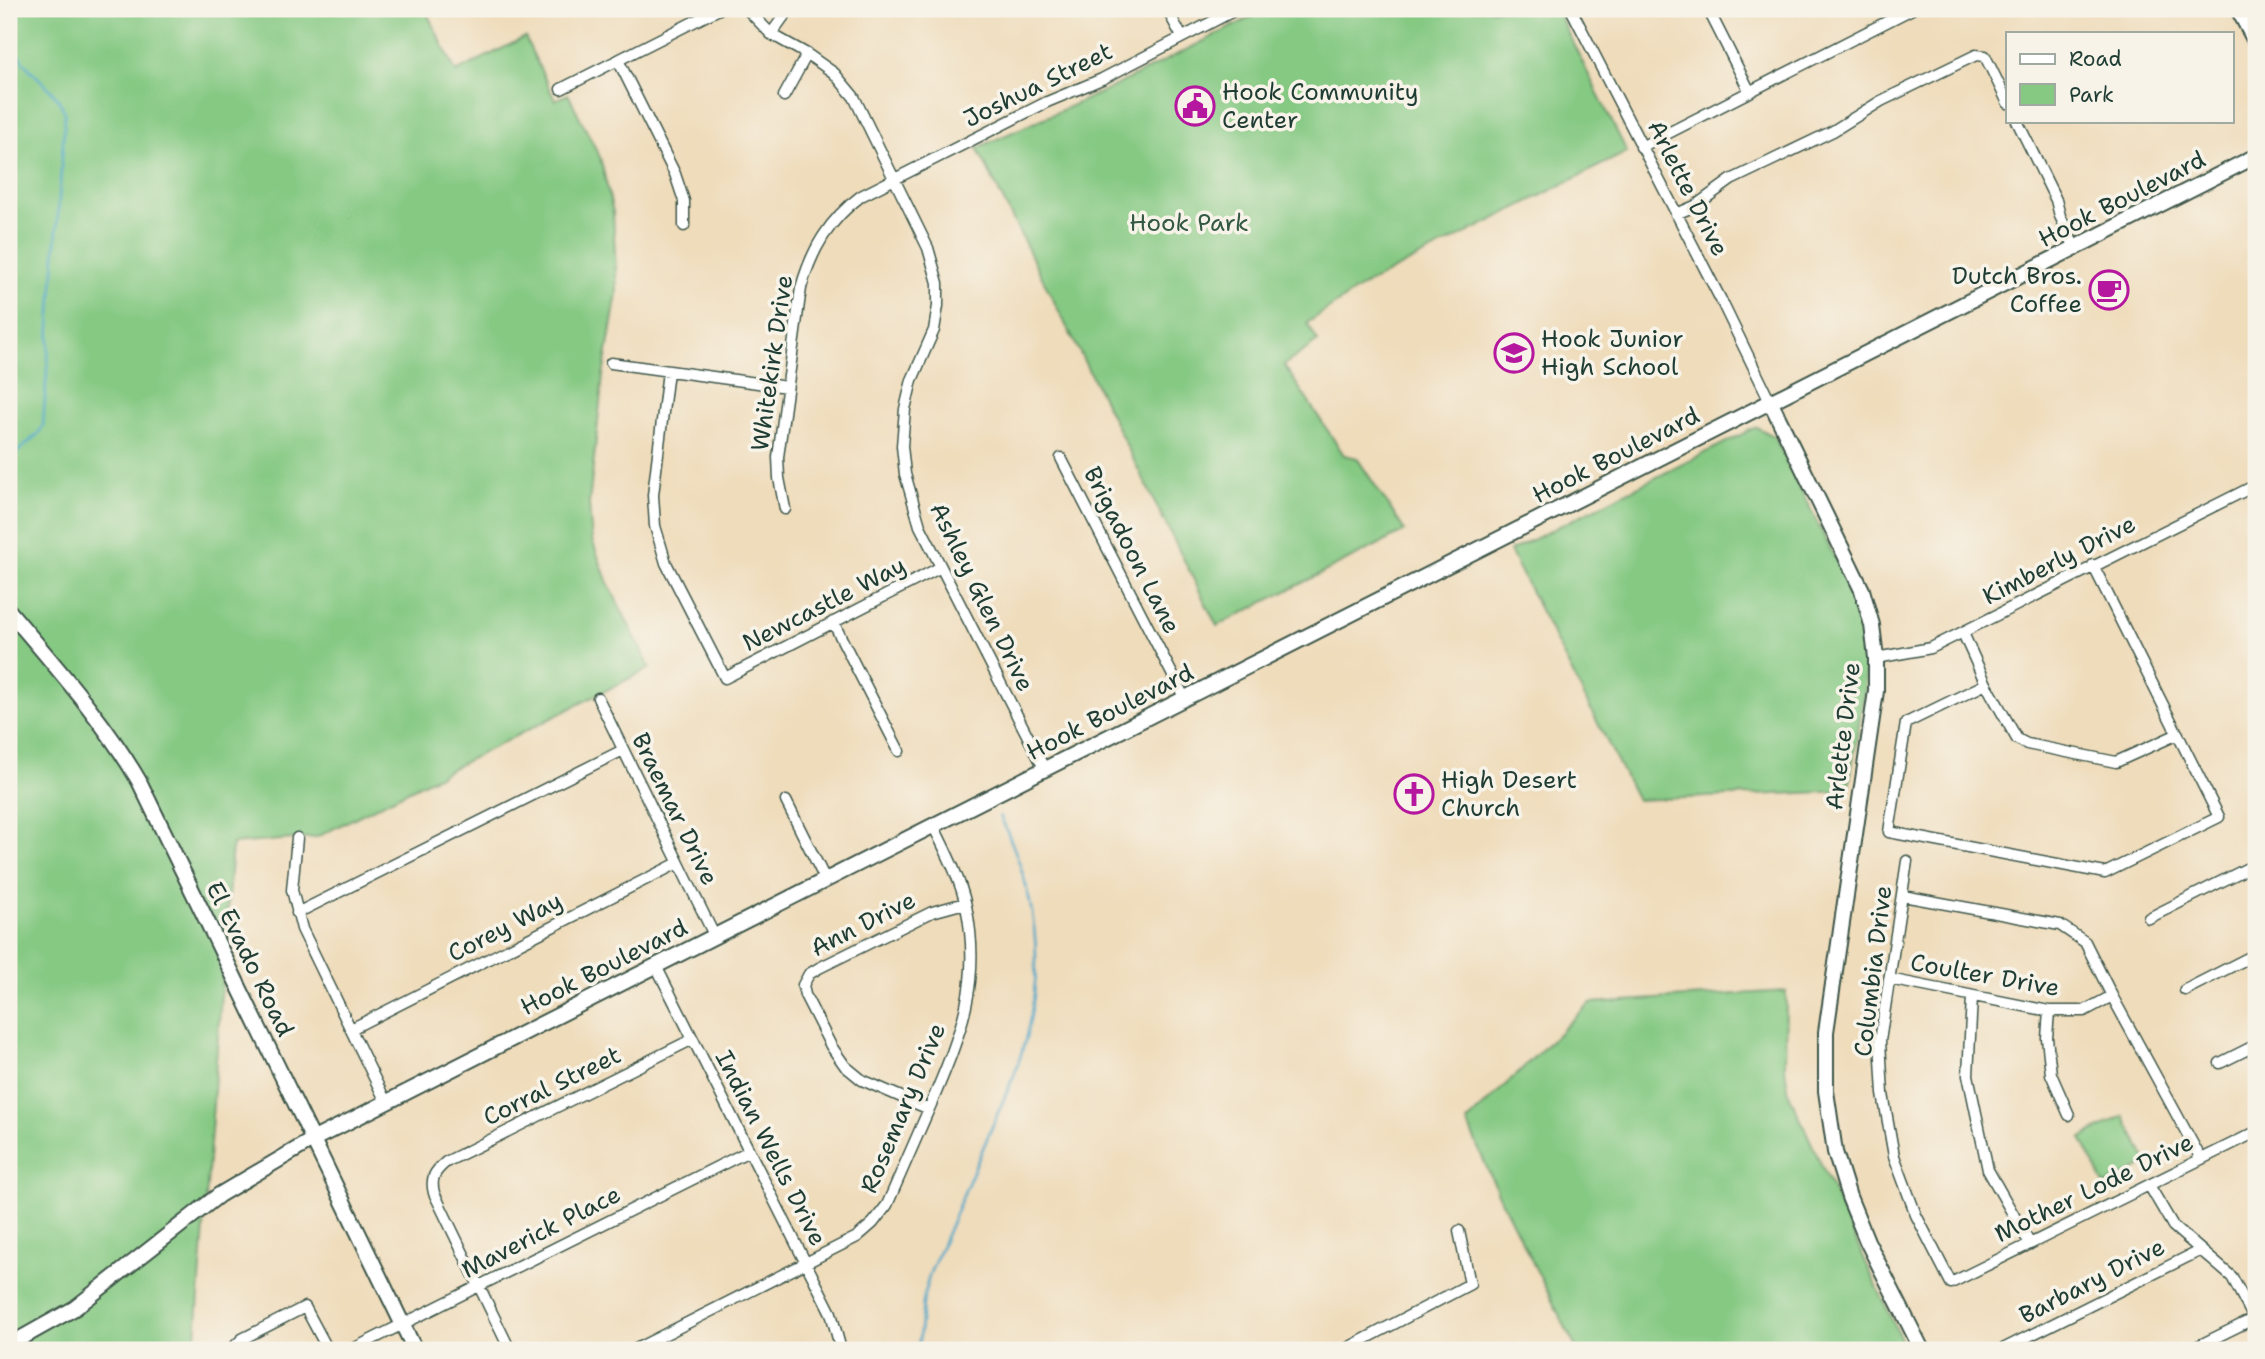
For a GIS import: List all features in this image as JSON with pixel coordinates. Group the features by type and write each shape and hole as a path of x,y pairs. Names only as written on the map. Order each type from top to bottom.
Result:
{"main road":[{"path":"2238,9 2256,43"},
{"name":"Hook Boulevard","path":"9,1345 75,1308 219,1195 314,1139 2256,156"},
{"name":"Arlette Drive","path":"1770,403 1862,590 1872,625 1876,691 1826,1032 1826,1091 1835,1153 1849,1197 1867,1241 1922,1350"},
{"name":"El Evado Road","path":"9,611 92,710 128,762 415,1350"}],"street":[{"path":"561,89 719,9"},
{"name":"Ashley Glen Drive","path":"747,9 771,34 807,54 834,74 853,97 928,248 938,282 938,306 934,330 912,380 905,408 902,446 905,474 920,526 1045,770"},
{"path":"771,34 789,9"},
{"path":"1167,9 1182,37"},
{"name":"Joshua Street","path":"894,179 1046,102 1102,79 1237,9"},
{"name":"Arlette Drive","path":"1571,9 1770,403"},
{"path":"1708,9 1750,92"},
{"path":"1641,147 1912,9"},
{"path":"784,96 807,54"},
{"path":"1676,214 1695,206 1731,180 1833,131 1881,101 1976,55 1985,56 2006,99"},
{"path":"618,60 676,174 684,201 684,226"},
{"path":"2017,122 2056,200 2060,216 2075,248"},
{"name":"Whitekirk Drive","path":"785,509 778,457 801,288 807,264 818,240 844,208 861,195 894,179"},
{"path":"611,363 787,387"},
{"name":"Newcastle Way","path":"668,371 653,495 655,526 666,563 725,678 942,567"},
{"name":"Brigadoon Lane","path":"1061,458 1185,699"},
{"name":"Kimberly Drive","path":"1876,658 1931,648 2256,485"},
{"path":"1986,684 1906,723 1889,832 2105,873 2219,817 2094,565"},
{"path":"833,622 899,751"},
{"path":"1963,633 1986,684 2017,739 2027,744 2116,762 2178,734"},
{"name":"Braemar Drive","path":"598,698 715,937"},
{"path":"297,913 623,750"},
{"path":"786,801 827,881"},
{"name":"Rosemary Drive","path":"634,1350 857,1237 887,1205 958,1039 970,995 972,962 965,903 956,874 934,827"},
{"path":"297,838 292,890 302,929 386,1102"},
{"name":"Columbia Drive","path":"1907,861 1881,1041 1883,1094 1894,1156 1916,1215 1951,1283"},
{"name":"Corey Way","path":"351,1029 678,863"},
{"path":"2148,918 2256,864"},
{"path":"1903,896 2060,925 2085,942 2201,1159"},
{"name":"Ann Drive","path":"929,1109 862,1080 845,1066 831,1046 805,995 803,985 809,974 842,957 932,912 965,903"},
{"path":"2185,990 2256,954"},
{"name":"Indian Wells Drive","path":"656,966 831,1313 841,1350"},
{"name":"Coulter Drive","path":"1889,979 2049,1011 2084,1011 2112,996"},
{"path":"1972,997 1968,1075 1988,1170 2029,1244"},
{"path":"2049,1011 2047,1038 2051,1074 2069,1115"},
{"name":"Corral Street","path":"478,1287 434,1193 433,1174 446,1162 693,1039"},
{"path":"2220,1063 2256,1045"},
{"name":"Mother Lode Drive","path":"1951,1283 2256,1132"},
{"name":"Maverick Place","path":"351,1350 749,1151"},
{"path":"2149,1185 2173,1226 2232,1277 2255,1320 2190,1350"},
{"path":"1344,1350 1357,1347 1470,1284 1459,1231"},
{"name":"Barbary Drive","path":"2001,1350 2201,1250"},
{"path":"478,1287 510,1350"},
{"path":"231,1350 242,1339 305,1307 328,1350"}],"green space":[{"path":"9,9 425,9 456,72 525,37 555,100 568,94 600,157 613,212 617,293 603,376 589,504 592,540 608,583 650,668 317,837 232,844 195,1350 9,1350"},
{"name":"Hook Park","path":"1267,9 1556,9 1627,152 1366,284 1307,323 1318,341 1284,365 1344,455 1357,458 1405,531 1217,626 977,148 1111,88"},
{"path":"1756,427 1774,436 1844,576 1858,617 1865,656 1865,689 1848,791 1637,800 1510,551"},
{"path":"1786,991 1785,1069 1789,1094 1906,1350 1577,1350 1501,1200 1467,1122 1590,1003"},
{"path":"2124,1116 2148,1163 2105,1186 2081,1138"}],"waterway":[{"path":"9,33 20,58 54,93 65,114 43,426 38,434 9,459"},
{"path":"918,1350 924,1294 930,1273 1014,1075 1032,1008 1036,976 1032,912 1025,880 1000,816"}],"place":[{"name":"Hook Community Center","path":"1195,106"},
{"name":"Dutch Bros. Coffee","path":"2109,290"},
{"name":"Hook Junior High School","path":"1514,353"},
{"name":"High Desert Church","path":"1414,794"}]}
